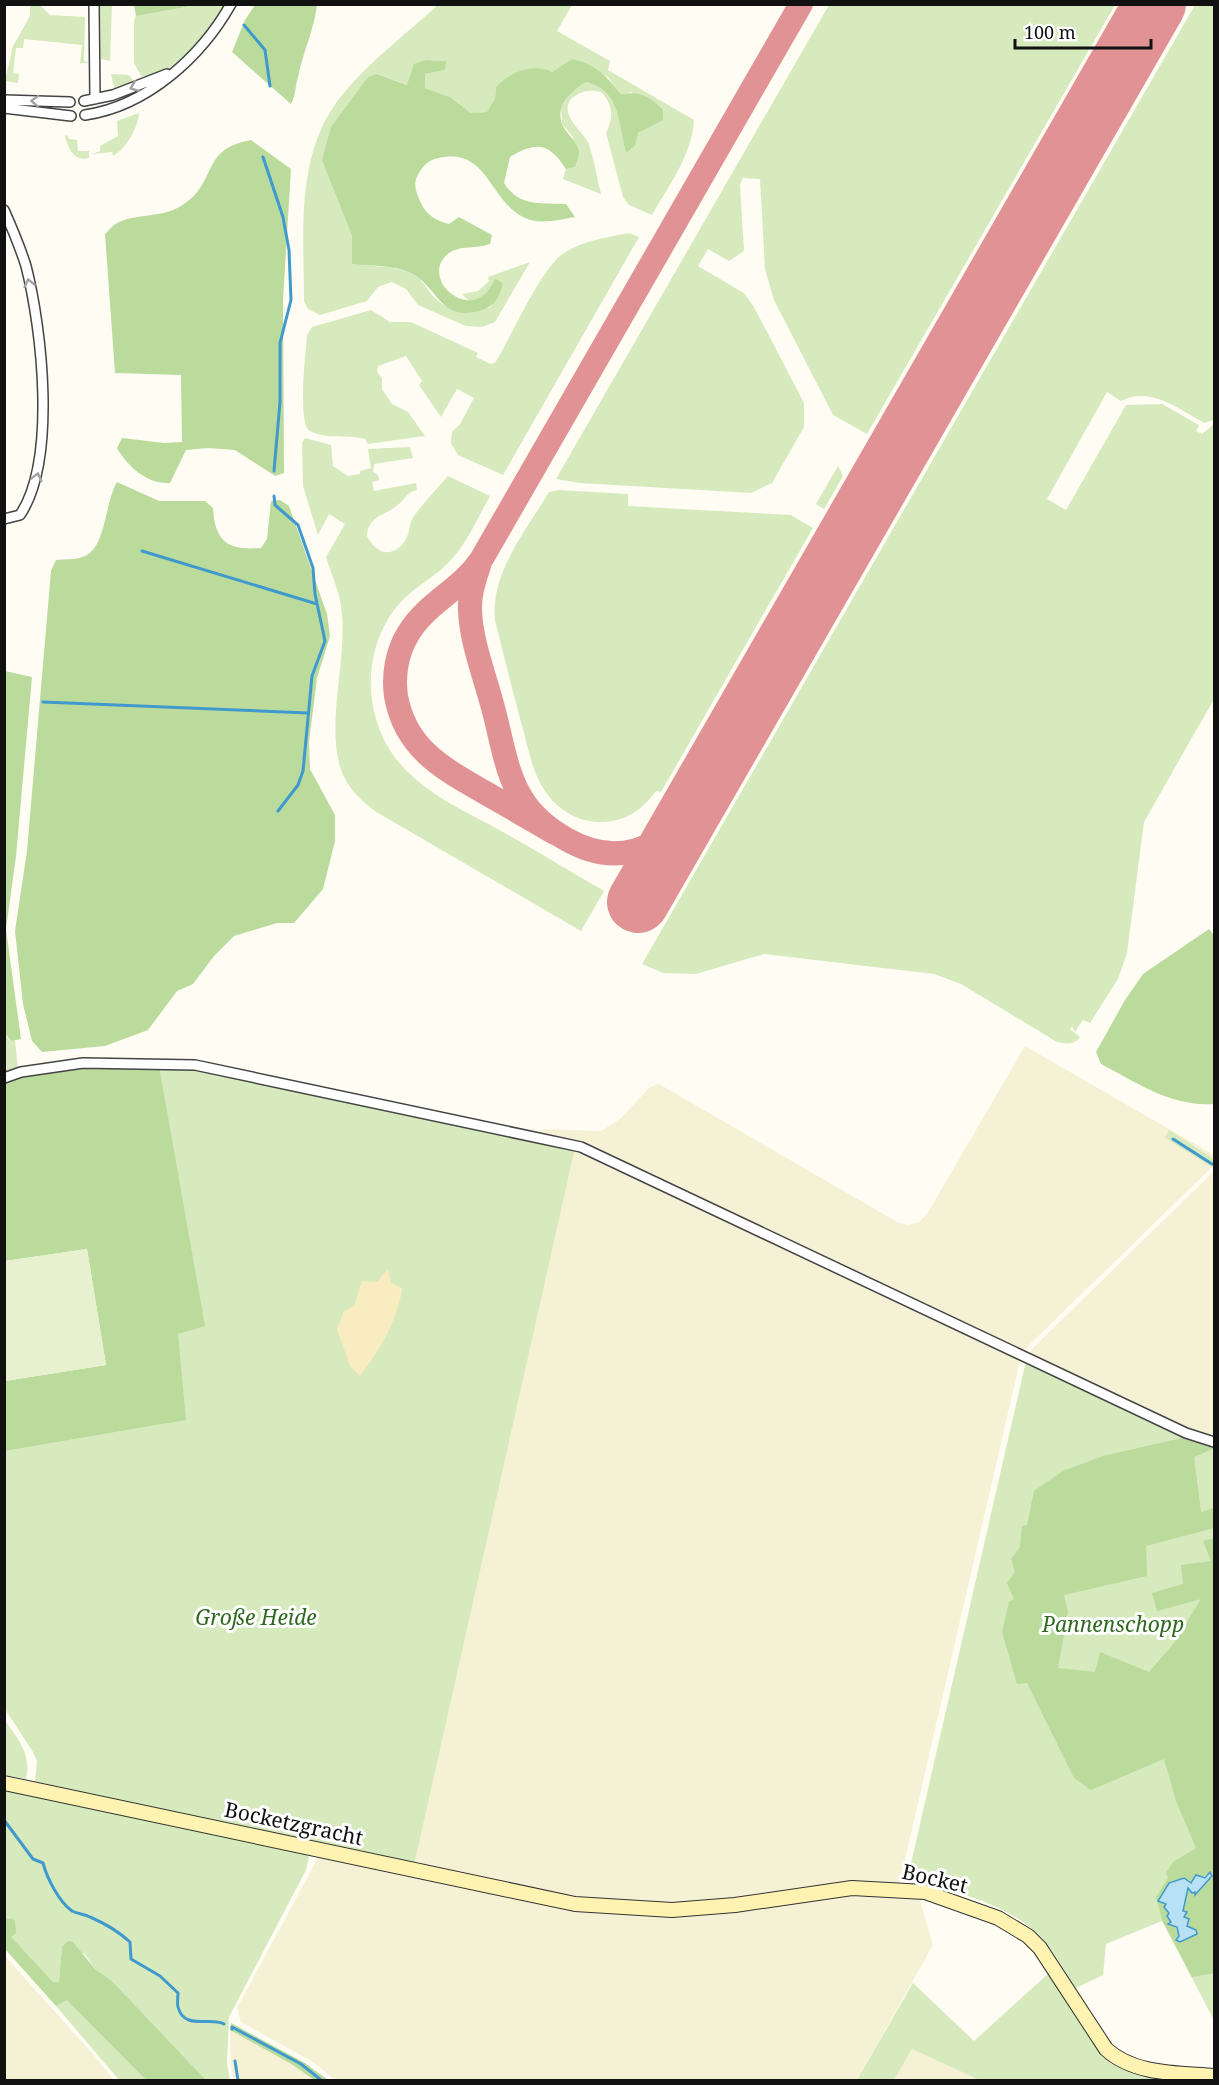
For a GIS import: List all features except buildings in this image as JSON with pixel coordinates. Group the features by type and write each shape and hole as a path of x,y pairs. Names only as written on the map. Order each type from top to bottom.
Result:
{"street":[{"path":"94,4 95,99"},
{"path":"85,115 138,97 172,73 198,50 231,4"},
{"path":"84,101 113,95 172,73"},
{"path":"4,100 68,102"},
{"path":"4,108 69,115"},
{"path":"4,210 26,267 39,331 42,419 40,465 34,487 20,515 4,519"},
{"path":"4,1078 21,1072 84,1063 195,1065 581,1147 1186,1433 1215,1442"},
{"name":"Bocketzgracht","path":"4,1783 575,1904"},
{"name":"Bocket","path":"575,1904 672,1910 735,1905 852,1888 925,1892 998,1918 1028,1936 1040,1948 1106,2049 1121,2061 1145,2068 1215,2076"}],"shaded area":[{"path":"1025,1046 1214,1155 1214,1165 1022,1352 897,1894 919,1897 933,1945 857,2080 335,2080 313,2062 241,2022 237,2008 320,1854 543,1129 601,1131 620,1119 650,1087 659,1084 899,1223 908,1225 919,1222 927,1214"},
{"path":"1214,1171 1214,1440 1030,1354 1031,1350"},
{"path":"4,1955 92,2053 114,2080 5,2080"},
{"path":"230,2030 293,2065 314,2080 234,2080 231,2067"},
{"path":"912,2049 979,2080 894,2080"}],"green space":[{"path":"134,4 189,5 136,16"},
{"path":"30,5 40,5 50,15 85,17 84,61 90,63 80,63 82,45 24,39 23,48 16,48 13,73 19,74 18,83 5,81 13,46 30,16"},
{"path":"100,5 112,5 110,61 101,59"},
{"path":"189,5 225,5 200,39 177,62 153,76 141,76 134,63 134,20 136,16"},
{"path":"255,5 317,5 291,104 232,52 245,20"},
{"path":"438,5 572,5 557,31 610,61 608,70 694,120 689,145 679,169 652,215 629,205 623,197 606,133 611,117 610,106 601,92 589,91 578,94 571,100 568,113 589,144 601,194 563,179 566,169 575,167 573,137 562,124 561,108 569,94 586,82 606,93 612,101 619,120 626,153 635,146 637,134 646,128 632,92 621,94 608,77 572,59 552,72 496,87 495,99 488,112 471,113 450,97 425,88 425,74 445,70 445,61 426,60 408,85 377,74 322,159 352,236 352,264 387,267 408,272 420,279 440,303 461,311 475,311 491,307 495,280 488,292 478,299 468,300 462,294 478,291 489,281 488,277 530,262 495,322 482,327 466,326 418,305 406,289 392,282 378,287 367,301 320,315 308,309 304,301 303,223 309,170 315,145 325,121 350,86 373,62"},
{"path":"829,5 1115,5 867,434 833,415 774,300 765,269 760,179 743,178 740,184 744,251 729,261 708,249 698,266 744,293 754,307 804,403 804,427 772,483 751,493 580,483 556,479"},
{"path":"1195,5 1214,5 1214,420 1204,423 1164,401 1153,398 1132,397 1121,401 1107,392 1047,499 1066,510 1126,405 1162,404 1199,425 1196,431 1202,434 1214,424 1214,699 1144,822 1127,953 1118,979 1090,1023 1083,1020 1075,1032 1072,1026 1070,1029 1080,1037 1073,1043 1066,1043 1057,1042 961,984 934,974 764,954 696,974 663,973 642,964"},
{"path":"572,59 600,72 621,94 634,93 644,96 663,110 663,120 638,133 635,146 626,153 619,120 612,101 597,86 586,82 566,99 560,117 578,149 579,155 575,167 566,169 554,154 542,147 528,148 510,157 504,183 510,191 523,200 531,202 566,204 575,217 543,222 525,218 504,201 480,170 471,162 459,157 445,157 430,161 421,169 416,180 419,199 432,217 449,224 459,217 492,235 490,244 458,249 449,253 441,263 439,275 452,294 463,299 474,300 486,293 495,279 503,283 494,303 482,310 468,313 457,312 448,308 428,286 411,273 390,267 352,264 352,236 322,160 331,127 368,77 377,74 407,85 414,64 426,60 446,61 445,70 425,74 425,88 450,97 471,113 487,112 495,99 496,87 507,77 521,70 537,68 552,72"},
{"path":"111,74 129,75 134,81 115,90"},
{"path":"139,113 131,138 118,153 113,156 112,152 92,154 100,151 100,146 118,136 117,121"},
{"path":"67,135 69,139 77,140 78,151 89,151 89,158 79,158 72,153 66,141 65,136"},
{"path":"251,140 291,169 283,300 284,473 275,476 235,450 208,448 186,450 170,483 154,481 133,468 117,448 122,438 164,443 182,442 181,375 115,373 105,234 113,226 127,219 166,212 181,206 201,187 216,159 223,151 235,144"},
{"path":"629,233 639,237 503,475 458,455 451,443 452,432 460,424 474,398 457,389 441,417 419,385 422,381 406,356 378,366 377,372 382,378 382,389 392,404 408,412 425,436 368,444 365,439 317,434 306,426 303,402 304,371 307,335 312,327 371,310 390,322 411,322 478,353 476,357 491,364 495,363 536,288 555,261 564,253 580,245"},
{"path":"305,438 331,445 333,466 348,476 360,474 360,471 371,468 368,449 410,447 413,458 374,464 373,472 378,475 379,480 372,482 374,491 416,483 417,490 374,520 368,529 367,536 371,543 381,551 391,552 402,545 414,516 448,476 490,496 458,552 444,567 402,601 387,621 378,640 373,660 372,701 384,740 395,758 419,782 455,806 604,891 581,931 378,813 361,799 346,781 340,767 335,731 342,653 342,615 338,593 326,557 345,524 329,514 318,535 303,486 302,443"},
{"path":"838,466 843,476 824,509 816,504"},
{"path":"117,482 159,501 205,501 213,508 220,536 225,542 239,548 261,548 267,539 271,501 280,500 289,506 327,614 330,636 317,678 309,742 310,769 335,815 335,841 323,889 294,923 277,923 234,936 214,956 193,984 177,991 148,1030 105,1046 42,1052 32,1041 23,1004 15,931 27,851 51,571 56,560 78,558 92,551 101,534"},
{"path":"559,490 628,494 628,506 791,515 813,528 661,792 656,791 634,813 612,821 594,822 570,814 550,798 540,783 530,758 495,620 498,586 504,569 520,537 549,492"},
{"path":"5,671 32,677 16,856 6,929 21,1039 11,1041 4,1032"},
{"path":"1209,929 1214,935 1214,1104 1199,1104 1169,1098 1142,1086 1101,1064 1096,1052 1125,1000 1143,974"},
{"path":"4,1032 10,1041 15,1040 18,1070 4,1074"},
{"name":"Große Heide","path":"113,1066 190,1067 551,1144 574,1152 414,1865 35,1782 37,1761 5,1709 4,1451 168,1423"},
{"path":"159,1066 205,1326 178,1334 186,1420 5,1451 5,1381 106,1365 87,1249 5,1261 5,1081 59,1068"},
{"path":"1169,1130 1214,1159 1214,1165 1212,1167 1165,1138"},
{"path":"87,1249 106,1365 5,1381 5,1261"},
{"path":"1026,1361 1214,1444 1214,2020 1162,1921 1106,1944 1103,1975 1076,1988 1054,1953 1026,1924 977,1899 907,1881"},
{"name":"Pannenschopp","path":"1186,1437 1211,1444 1213,1449 1194,1457 1201,1512 1214,1508 1214,1528 1146,1546 1147,1576 1064,1595 1068,1612 1058,1668 1095,1672 1100,1652 1149,1672 1174,1643 1201,1599 1157,1611 1152,1593 1183,1584 1181,1565 1211,1561 1203,1541 1214,1538 1214,1973 1192,1977 1162,1920 1156,1897 1168,1878 1166,1873 1173,1862 1196,1848 1176,1801 1164,1759 1091,1790 1074,1778 1027,1683 1017,1684 1002,1632 1009,1602 1014,1599 1007,1583 1015,1572 1011,1559 1020,1547 1022,1526 1027,1525 1034,1491 1063,1471 1103,1456","holes":["1210,1872 1198,1891 1188,1888 1184,1901 1187,1924 1196,1934 1181,1939 1162,1901 1192,1883 1196,1875 1202,1878"]},
{"path":"4,1719 19,1740 25,1754 26,1779 5,1775"},
{"path":"5,1788 306,1854 309,1857 306,1870 229,2017 227,2064 230,2080 206,2080 111,1980 95,1969 85,1954 62,1947 59,1982 53,1982 16,1945 11,1937 9,1917 5,1917"},
{"path":"5,1917 15,1920 16,1933 11,1937 53,1982 59,1982 62,1947 68,1941 73,1942 95,1969 111,1980 206,2080 146,2080 67,2000 56,2006 5,1949"},
{"path":"1050,1972 1090,2036 1103,2052 1199,2080 979,2080 912,2049 894,2080 857,2080 913,1983 974,2041"},
{"path":"67,1999 146,2080 119,2080 56,2006"},
{"path":"231,2023 305,2063 328,2080 314,2080 293,2065 230,2030"}],"sand":[{"path":"388,1269 391,1283 402,1288 397,1311 387,1335 360,1376 350,1366 337,1329 344,1311 354,1306 362,1281 377,1282"}],"water":[{"path":"1210,1872 1212,1876 1195,1895 1195,1892 1192,1893 1188,1888 1183,1911 1187,1912 1184,1917 1189,1919 1187,1926 1196,1930 1197,1934 1180,1942 1176,1940 1179,1936 1177,1927 1168,1924 1171,1922 1167,1916 1169,1913 1164,1907 1166,1904 1158,1901 1169,1883 1184,1878 1191,1883 1196,1875 1205,1878"}],"waterway":[{"path":"244,25 265,50 270,86"},
{"path":"263,157 283,217 289,250 291,300 280,343 280,402 274,471"},
{"path":"274,496 275,505 298,525 313,568 315,594 325,641 312,676 303,771 298,785 278,811"},
{"path":"142,551 317,604"},
{"path":"43,702 308,713"},
{"path":"1173,1139 1212,1164"},
{"path":"4,1820 33,1859 43,1863 54,1889 67,1907 111,1928 130,1942 131,1959 160,1976 178,1993 178,2005 181,2014 186,2019 224,2024"},
{"path":"232,2029 232,2027 301,2064 321,2080"},
{"path":"235,2061 238,2080"}],"taxiway":[{"path":"555,833 440,765 417,743 408,730 396,696 399,656 404,641 415,623 464,580 481,560 801,4"},
{"path":"479,566 470,599 471,622 478,657 511,777 522,799 536,817 547,827 584,848 617,853 648,846 677,826 690,812"}],"runway":[{"path":"638,902 1155,4"}]}
